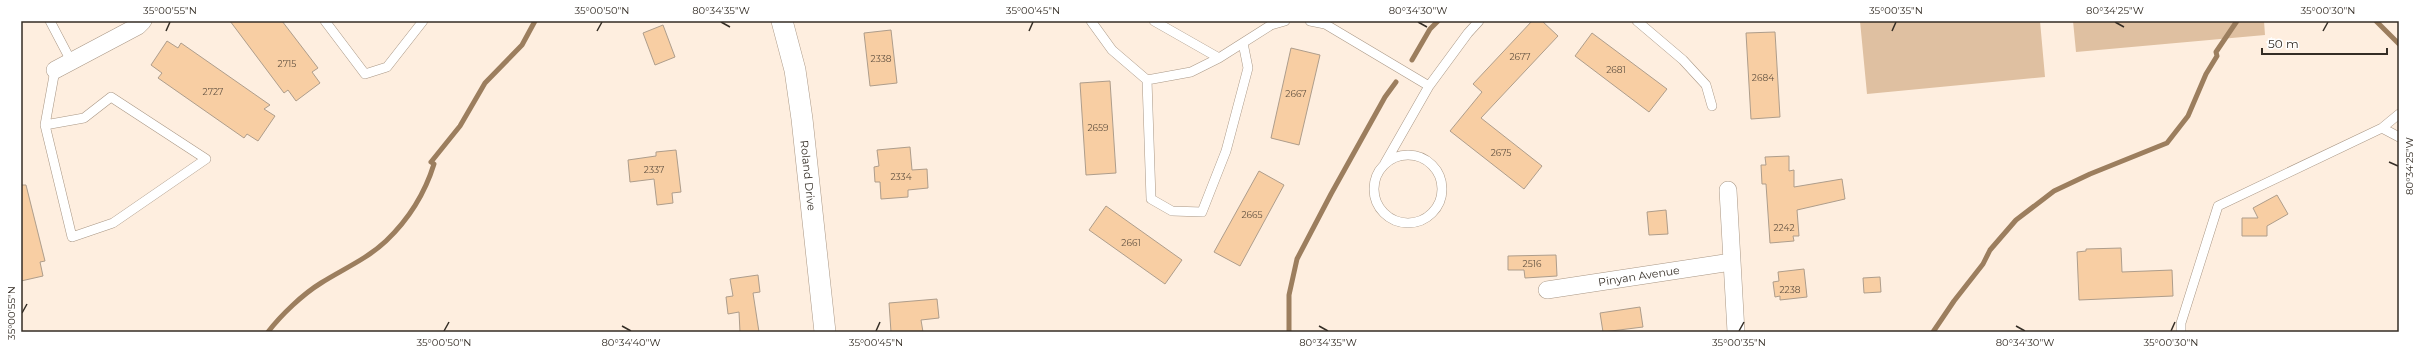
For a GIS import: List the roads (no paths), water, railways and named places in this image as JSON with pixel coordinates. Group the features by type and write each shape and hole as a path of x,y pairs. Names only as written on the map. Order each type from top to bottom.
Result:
{"street":[{"path":"55,70 138,26 143,21"},
{"name":"Roland Drive","path":"782,21 795,70 802,119 825,332"},
{"path":"1728,190 1736,332"},
{"name":"Pinyan Avenue","path":"1547,290 1731,262"}],"lane":[{"path":"50,21 70,61"},
{"path":"325,21 365,74 387,67 423,21"},
{"path":"1091,21 1112,50 1147,80 1151,199 1172,211 1202,212 1226,151 1248,68 1242,43"},
{"path":"1154,21 1219,58"},
{"path":"1147,80 1191,72 1219,58 1271,25 1285,21"},
{"path":"1310,21 1324,24 1429,86"},
{"path":"1385,164 1395,158 1407,155 1418,157 1429,162 1437,171 1442,188 1438,205 1431,214 1412,224 1391,219 1382,213 1376,204 1374,182 1378,172 1385,164 1429,86 1468,33 1479,21"},
{"path":"1637,21 1683,60 1706,85 1712,106"},
{"path":"45,125 84,118 111,97 206,159 113,223 72,237 45,125 55,70"},
{"path":"2181,332 2181,323 2218,206 2382,128 2399,114"},
{"path":"2382,128 2399,137"}],"waterway":[{"path":"268,332 273,325 307,293 371,253 386,241 402,224 421,196 434,164 431,162 460,126 485,83 522,45 535,21"},
{"path":"1412,60 1430,29 1438,21"},
{"path":"1933,332 1954,301 1983,264 1990,250 2016,220 2054,191 2090,174 2167,143 2188,116 2206,74 2217,56 2216,52 2237,21"},
{"path":"2376,21 2399,44"},
{"path":"1289,332 1289,295 1297,259 1385,97 1396,82"}]}
